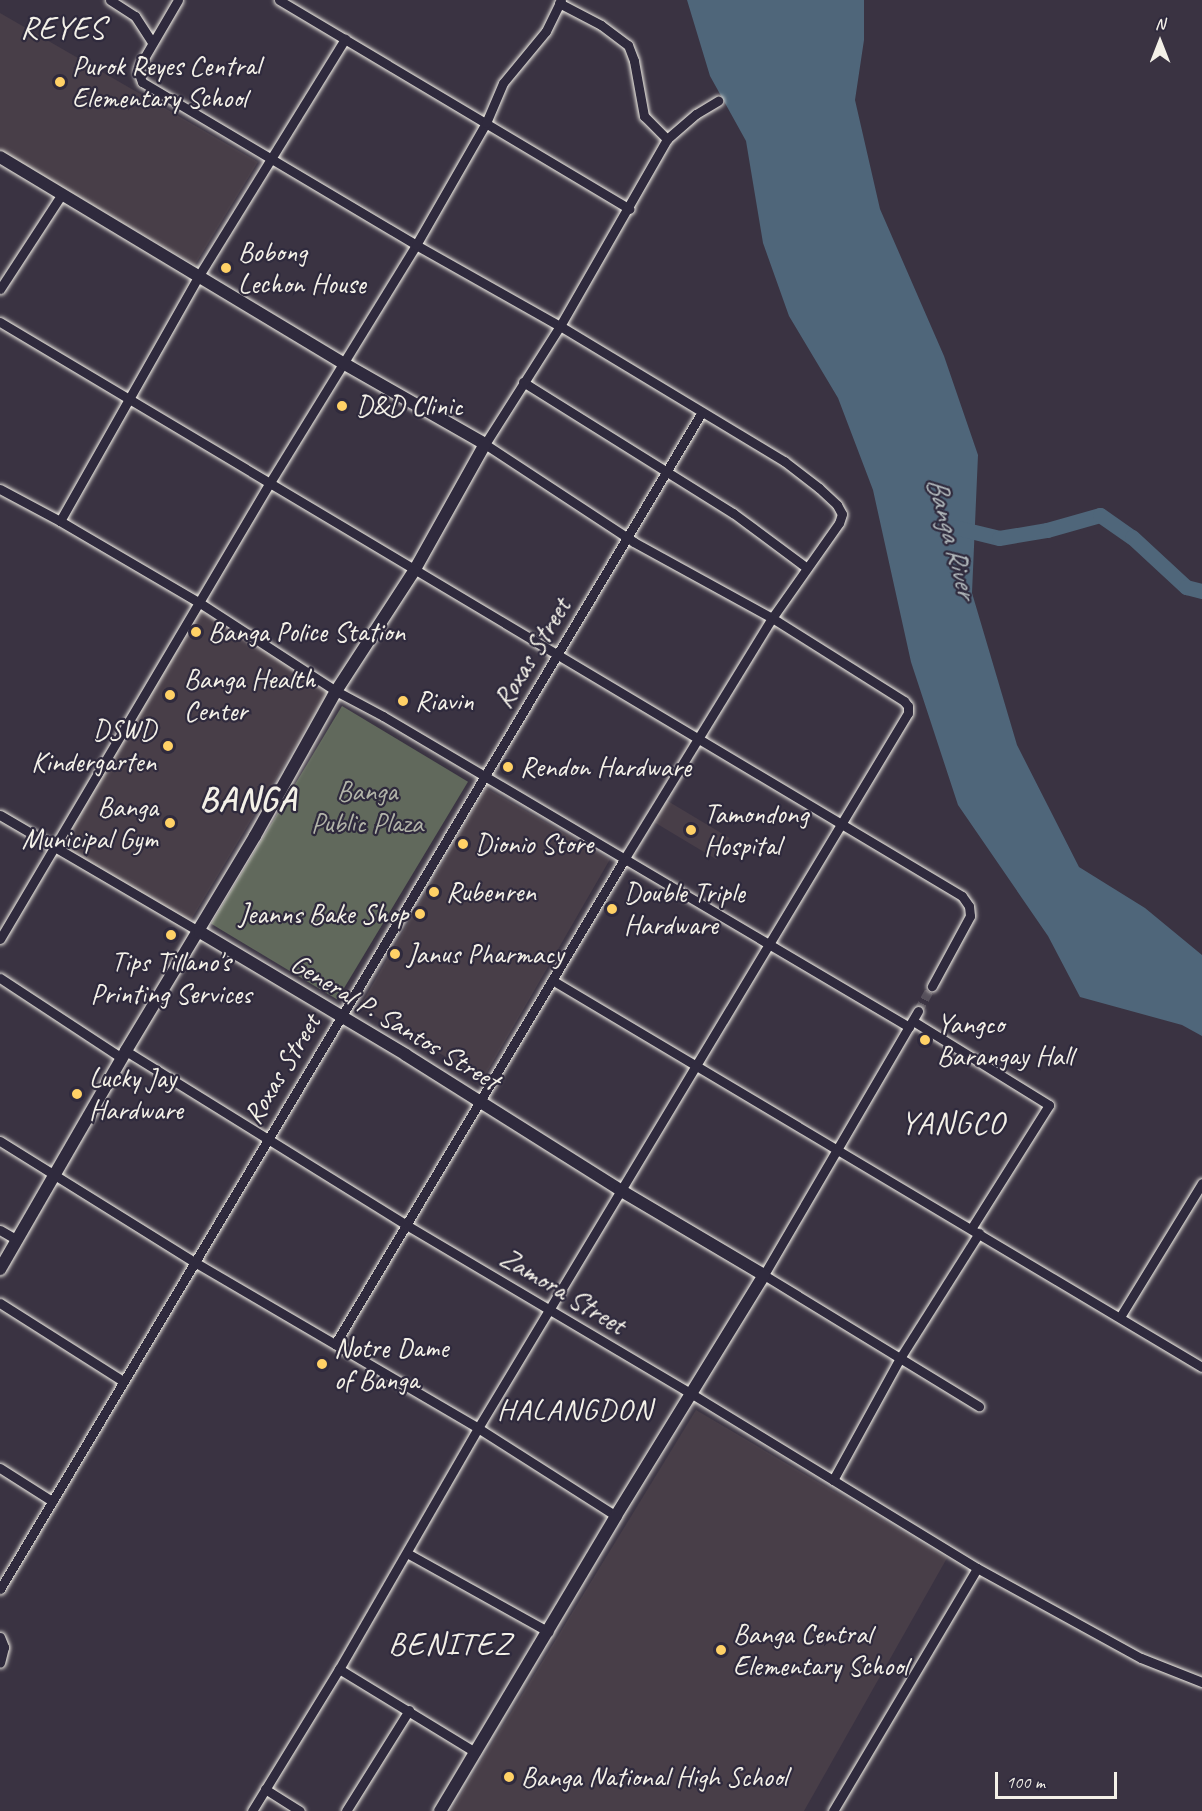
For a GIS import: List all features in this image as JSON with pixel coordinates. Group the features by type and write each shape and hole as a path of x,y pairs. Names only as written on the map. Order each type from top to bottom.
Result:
{"main road":[{"path":"0,158 343,363 485,444 414,571 336,691 200,932 124,1054 0,1269"},
{"name":"General P. Santos Street","path":"200,932 479,1101 620,1190 764,1275"},
{"path":"440,1811 549,1632 616,1516 764,1275"}],"street":[{"path":"110,0 135,15 152,42"},
{"path":"178,0 152,42 138,71 142,82 416,245 560,326 784,461 837,505 841,519 772,618 625,858 479,1101 408,1226 335,1344"},
{"path":"279,0 629,208"},
{"path":"0,939 269,484 416,245 486,123 503,83 546,31 560,2 608,29 628,45 634,61 644,116 668,139"},
{"path":"60,521 198,277 345,39"},
{"path":"252,1811 339,1670 478,1428 620,1190 840,825 904,724 908,706 772,618 627,536 485,444 560,326 668,139 688,120 718,101"},
{"path":"0,289 62,194"},
{"path":"0,322 967,900 970,910 967,924 932,986"},
{"path":"524,382 733,513 807,568"},
{"name":"Roxas Street","path":"0,1589 702,412"},
{"path":"0,489 60,521 200,603 336,691 383,716 484,778 1049,1105 900,1358 832,1480"},
{"name":"General P. Santos Street","path":"0,815 200,932"},
{"name":"Zamora Street","path":"0,978 977,1568 1141,1658 1202,1682"},
{"path":"552,980 1202,1367"},
{"path":"918,1011 764,1275 979,1406"},
{"path":"0,1142 196,1263 478,1428 616,1516"},
{"path":"1120,1317 1202,1183"},
{"path":"0,1230 17,1240"},
{"path":"0,1303 123,1382"},
{"path":"0,1468 51,1501"},
{"path":"407,1552 549,1632"},
{"path":"833,1811 977,1568"},
{"path":"0,1637 4,1647 0,1663"},
{"path":"339,1670 409,1710 475,1752"},
{"path":"346,1811 409,1710"},
{"path":"265,1789 300,1811"}],"shaded area":[{"name":"Purok Reyes Central Elementary School","path":"0,13 258,162 195,265 0,151"},
{"path":"200,610 330,688 189,924 58,846"},
{"path":"486,788 610,860 483,1079 360,1007"},
{"name":"Tamondong Hospital","path":"666,800 729,838 717,860 653,821"},
{"name":"Banga Central Elementary School","path":"696,1410 947,1558 804,1811 451,1811"}],"green space":[{"name":"Banga Public Plaza","path":"342,706 468,782 337,999 211,924"}],"water":[{"name":"Banga River","path":"687,0 864,0 864,40 855,100 880,209 944,356 978,455 972,593 1017,745 1079,867 1145,908 1202,955 1202,1036 1182,1025 1080,997 1048,936 958,805 911,662 873,490 838,398 789,316 763,243 746,141 710,76"}],"waterway":[{"name":"Banga River","path":"954,527 999,538 1047,530 1100,515 1132,537 1186,587 1202,591"}],"tunnel":[{"path":"918,1011 932,986"}],"place":[{"name":"Purok Reyes Central Elementary School","path":"60,82"},
{"name":"Bobong Lechon House","path":"226,268"},
{"name":"D&D Clinic","path":"342,406"},
{"name":"Banga Police Station","path":"196,632"},
{"name":"Banga Health Center","path":"170,695"},
{"name":"Riavin","path":"403,701"},
{"name":"DSWD Kindergarten","path":"168,746"},
{"name":"Rendon Hardware","path":"508,767"},
{"name":"Banga Municipal Gym","path":"170,823"},
{"name":"Tamondong Hospital","path":"691,830"},
{"name":"Dionio Store","path":"463,844"},
{"name":"Rubenren","path":"434,892"},
{"name":"Double Triple Hardware","path":"612,909"},
{"name":"Jeanns Bake Shop","path":"420,914"},
{"name":"Tips Tillano's Printing Services","path":"171,935"},
{"name":"Janus Pharmacy","path":"395,954"},
{"name":"Yangco Barangay Hall","path":"925,1040"},
{"name":"Lucky Jay Hardware","path":"77,1094"},
{"name":"Notre Dame of Banga","path":"322,1364"},
{"name":"Banga Central Elementary School","path":"721,1650"},
{"name":"Banga National High School","path":"509,1777"}],"district":[{"name":"REYES","path":"63,28"},
{"name":"BANGA","path":"248,799"},
{"name":"YANGCO","path":"953,1123"},
{"name":"HALANGDON","path":"575,1409"},
{"name":"BENITEZ","path":"450,1644"}]}
